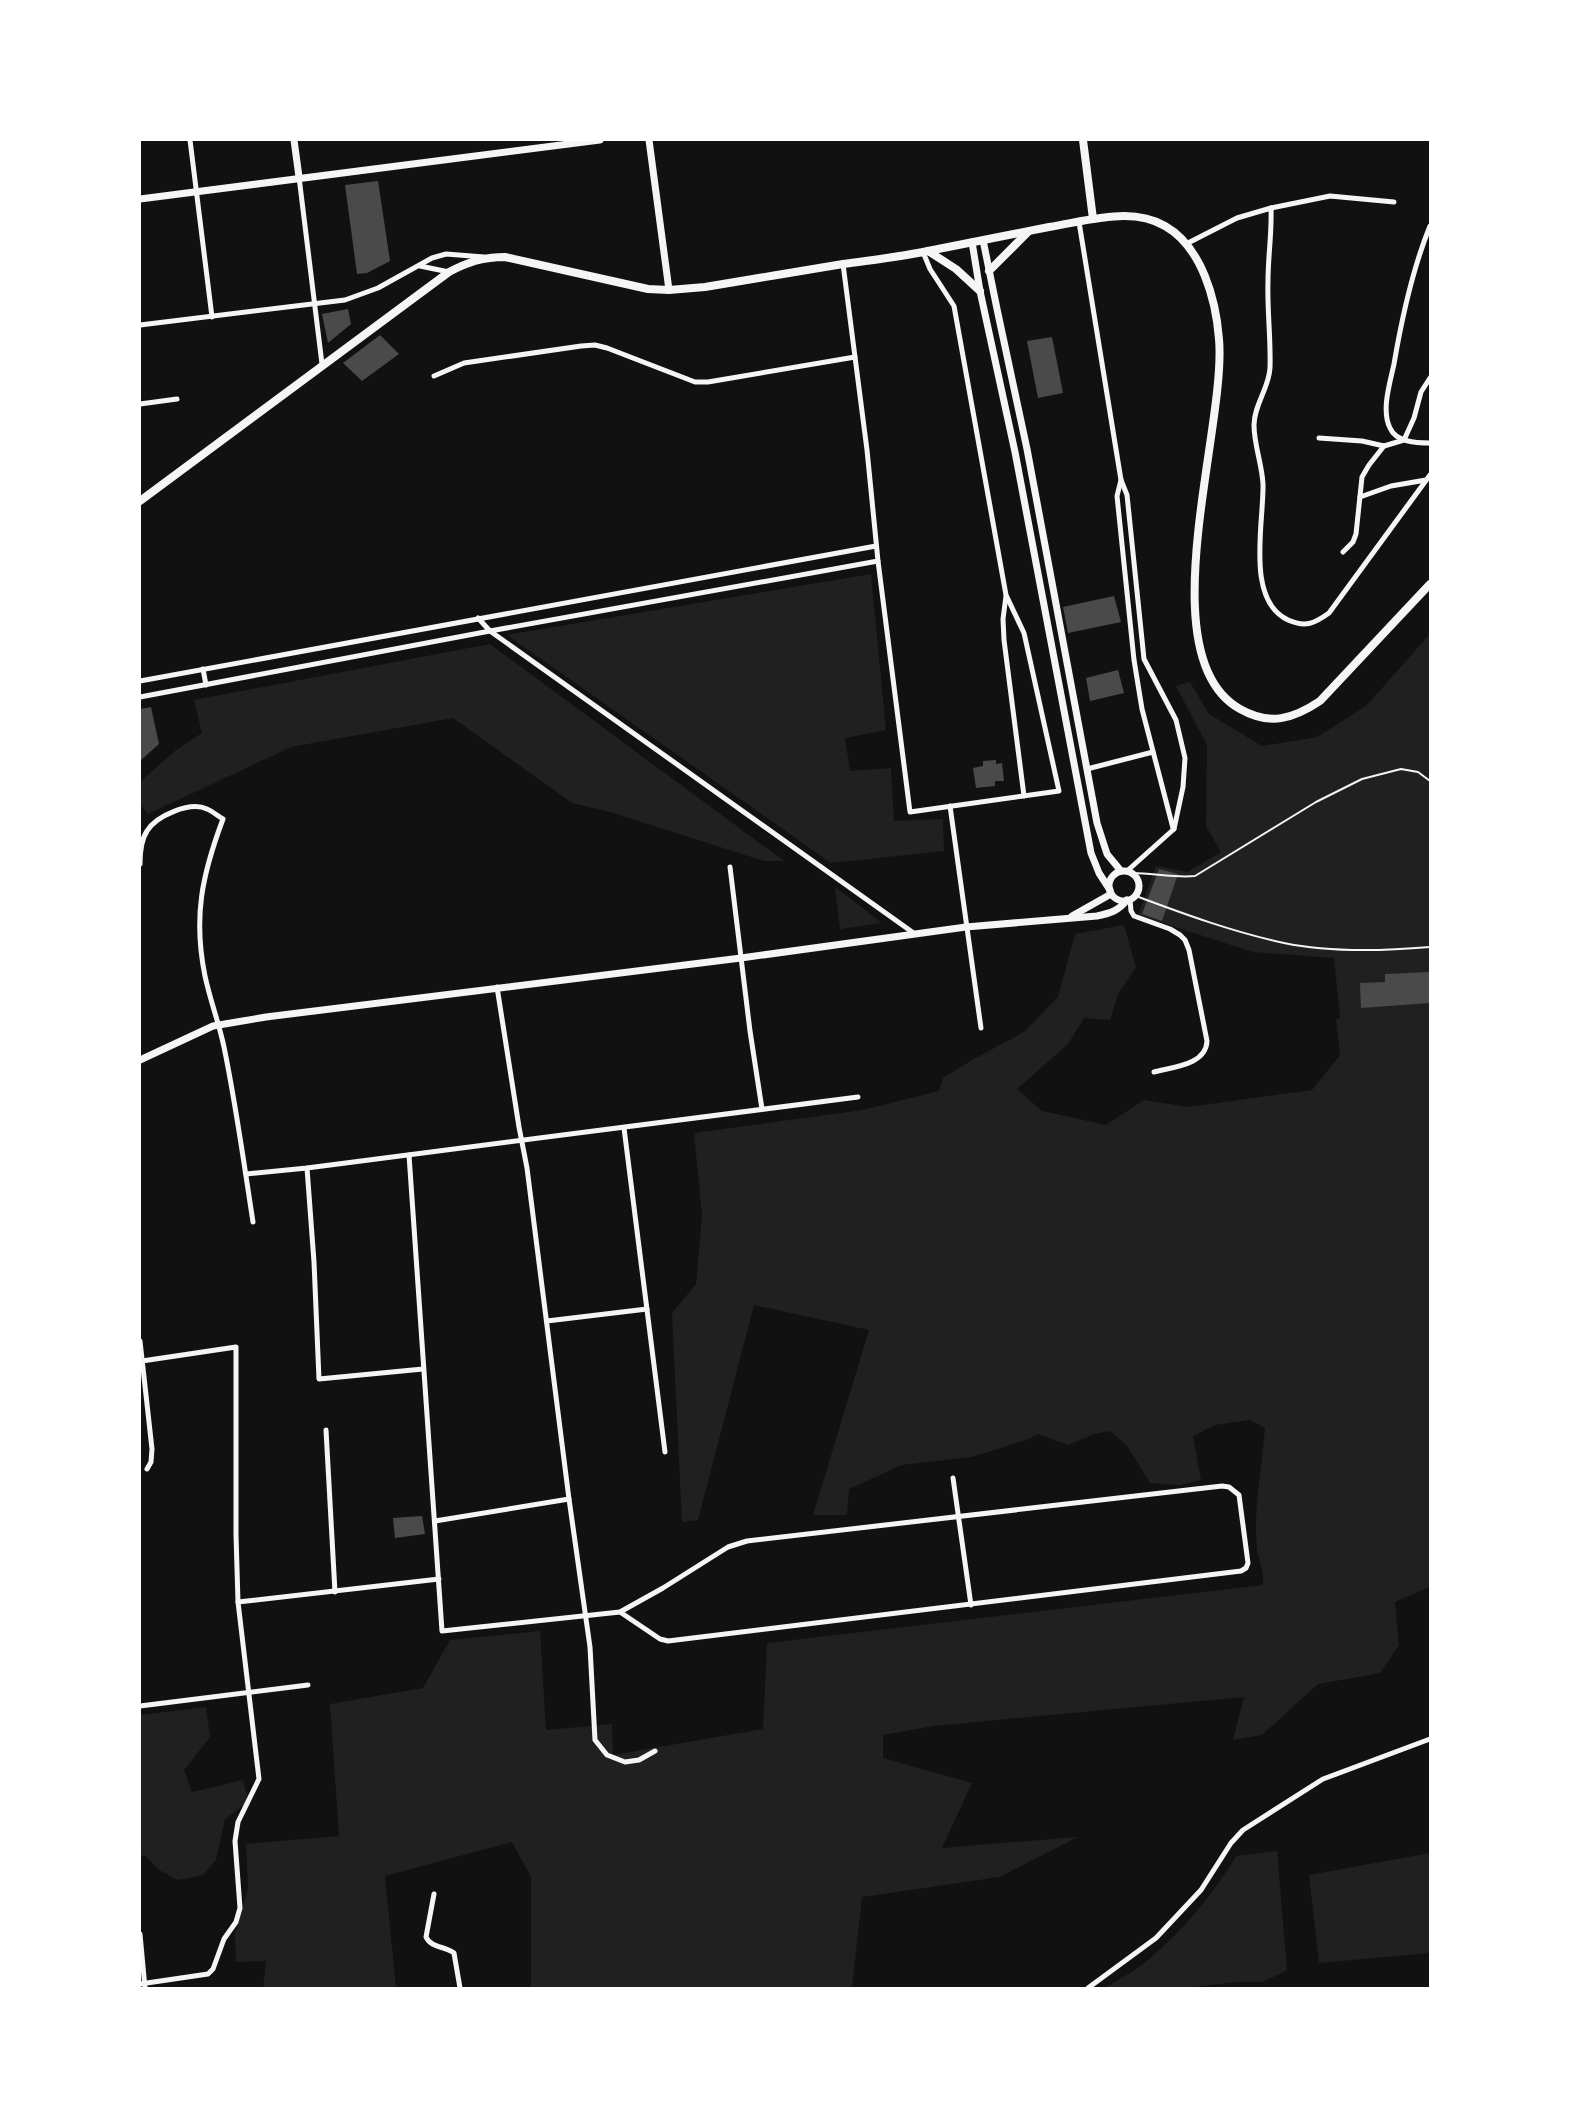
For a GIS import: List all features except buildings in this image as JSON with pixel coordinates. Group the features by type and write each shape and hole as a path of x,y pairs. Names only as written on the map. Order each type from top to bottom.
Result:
{"main road":[{"path":"1083,140 1093,219"},
{"path":"140,501 322,364 449,272 472,260 505,257 630,285 669,290 705,287 926,251 1093,219 1122,216 1148,219 1166,226 1186,244 1202,272 1216,315 1220,341 1217,398 1195,551 1194,591 1200,652 1208,676 1219,692 1231,704 1262,718 1299,715 1320,701 1431,584"},
{"path":"989,271 1028,232"},
{"path":"926,251 956,269 980,291"}],"street":[{"path":"190,140 212,317"},
{"path":"294,140 322,364"},
{"path":"140,199 196,190 600,140"},
{"path":"650,140 669,290"},
{"path":"1186,244 1237,218 1271,208 1330,196 1394,202"},
{"path":"1271,208 1272,235 1268,278 1269,379 1254,426 1263,479 1260,557 1262,580 1270,606 1286,619 1302,626 1315,623 1329,613 1428,477"},
{"path":"1067,918 1110,892 1113,876 1127,872 1174,829 1183,787 1185,758 1176,720 1144,659 1127,495 1121,480 1079,222"},
{"path":"1431,225 1403,311 1387,403 1389,427 1394,435 1404,440 1431,443"},
{"path":"140,1060 218,1024 741,958 966,927 1113,913 1121,908 1139,886 1136,876 1127,872 1107,854 1101,840 1028,449 983,240"},
{"path":"972,242 980,291 1029,520 1091,852 1110,892 1118,900 1131,898"},
{"path":"843,264 910,812 1059,791 1024,633 1006,594 954,306 930,269 926,251"},
{"path":"140,325 345,300 364,294 432,258 446,254 486,257"},
{"path":"418,266 449,272"},
{"path":"985,313 997,309"},
{"path":"434,376 464,363 595,345 681,377 702,382 855,357"},
{"path":"1319,438 1362,441 1384,446 1404,440 1414,418 1421,392 1431,378"},
{"path":"1000,383 1012,380"},
{"path":"140,404 177,399"},
{"path":"1343,552 1353,542 1356,534 1362,477 1384,446"},
{"path":"1015,452 1028,449"},
{"path":"1360,496 1428,477"},
{"path":"1121,480 1117,496 1134,660 1142,710 1174,829"},
{"path":"1029,520 1041,518"},
{"path":"140,681 876,546"},
{"path":"140,697 878,561"},
{"path":"699,578 702,593"},
{"path":"1041,589 1053,586"},
{"path":"646,588 650,602"},
{"path":"1006,594 1003,619 1004,640 1024,796"},
{"path":"478,618 490,631 915,934"},
{"path":"1055,660 1067,657"},
{"path":"203,669 206,685"},
{"path":"1087,769 1153,752"},
{"path":"1080,797 1092,795"},
{"path":"140,864 145,834 151,825 164,816 195,806 206,808 223,819 203,883 199,924 204,973 218,1024 253,1222"},
{"path":"950,806 981,1028"},
{"path":"730,867 762,1109"},
{"path":"1131,898 1131,910 1134,916 1170,929 1185,940 1207,1041 1207,1048 1201,1057 1192,1062 1154,1072"},
{"path":"497,987 527,1168 568,1499 592,1666 595,1740 607,1755 625,1762 639,1760 655,1750"},
{"path":"246,1174 858,1097"},
{"path":"624,1128 665,1452"},
{"path":"410,1155 442,1631 620,1612 728,1547 747,1541 1222,1486 1236,1491 1239,1495 1248,1563 1241,1571 668,1641 660,1639 620,1612"},
{"path":"307,1168 320,1379 423,1369"},
{"path":"547,1322 647,1309"},
{"path":"140,1341 152,1449 151,1462 147,1469"},
{"path":"140,1934 143,1985 208,1974 213,1969 224,1939 238,1917 240,1908 235,1841 238,1822 259,1779 238,1602 236,1347 142,1361"},
{"path":"326,1430 335,1592"},
{"path":"953,1478 971,1605"},
{"path":"435,1521 568,1499"},
{"path":"238,1602 439,1580"},
{"path":"140,1706 308,1685"},
{"path":"1088,1989 1156,1938 1201,1890 1231,1843 1243,1830 1323,1779 1431,1739"},
{"path":"434,1894 426,1936 431,1943 454,1953 460,1989"}],"lane":[{"path":"1127,872 1156,873 1182,878 1195,876 1316,802 1362,779 1401,769 1418,772 1431,781"},
{"path":"1131,898 1198,920 1285,944 1344,950 1431,947"}],"shaded area":[{"path":"871,574 886,730 845,738 850,771 891,768 894,821 943,819 944,851 831,863 507,635"},
{"path":"1430,634 1430,1587 1395,1602 1399,1645 1380,1673 1318,1684 1262,1735 1233,1740 1244,1697 933,1726 883,1735 883,1758 972,1783 942,1848 1078,1837 999,1877 862,1897 852,1988 531,1988 531,1877 512,1842 385,1876 396,1988 263,1988 266,1961 236,1962 235,1933 248,1889 246,1844 339,1836 330,1704 423,1688 450,1640 540,1631 546,1730 612,1724 613,1755 763,1729 767,1643 1263,1585 1257,1548 1256,1518 1265,1428 1249,1420 1215,1425 1193,1436 1201,1480 1180,1485 1150,1483 1127,1446 1110,1431 1094,1434 1068,1445 1038,1434 972,1457 902,1465 849,1489 847,1515 813,1515 869,1330 754,1305 698,1520 682,1522 672,1313 696,1284 702,1215 694,1133 863,1110 939,1091 943,1078 1024,1032 1058,997 1075,934 1124,925 1136,967 1118,994 1110,1020 1084,1018 1068,1044 1017,1089 1042,1111 1106,1125 1144,1100 1188,1107 1312,1090 1340,1055 1336,1019 1340,1018 1334,958 1253,952 1138,915 1156,866 1188,872 1221,852 1206,826 1207,745 1176,686 1190,682 1209,714 1262,746 1317,737 1366,706"},
{"path":"490,644 784,861 764,861 610,812 572,803 453,718 291,747 148,814 140,804 140,782 176,750 202,733 194,700"},
{"path":"835,887 882,923 840,929"},
{"path":"206,1707 210,1737 184,1770 192,1792 243,1780 248,1802 225,1819 216,1860 203,1875 178,1880 159,1870 145,1855 140,1857 140,1715"},
{"path":"1277,1851 1287,1970 1263,1982 1236,1982 1185,1988 1105,1988 1143,1964 1173,1937 1207,1898 1236,1856"},
{"path":"1430,1853 1430,1953 1319,1963 1309,1875"}]}
